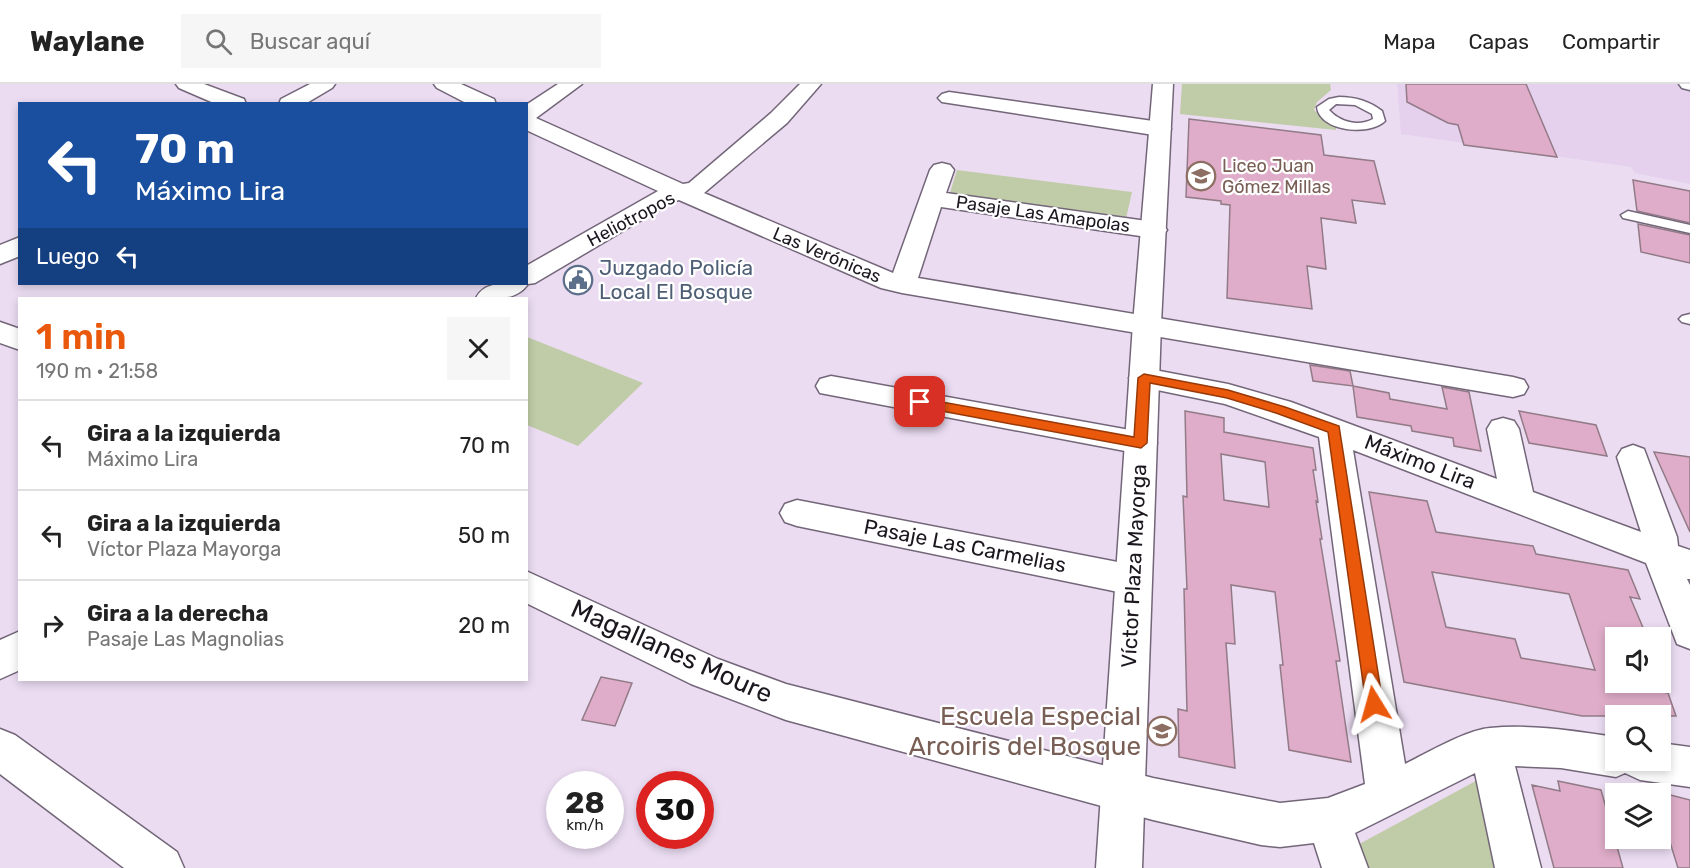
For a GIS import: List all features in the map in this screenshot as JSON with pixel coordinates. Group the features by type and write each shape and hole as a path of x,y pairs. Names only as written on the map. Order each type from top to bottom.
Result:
{"street":[{"path":"186,84 231,102"},
{"path":"293,102 325,84"},
{"path":"444,84 482,102"},
{"path":"528,114 572,84"},
{"name":"Heliotropos","path":"534,266 663,197 697,188 779,118 811,84"},
{"name":"Víctor Plaza Mayorga","path":"1119,868 1144,378 1162,84"},
{"path":"949,98 1160,129"},
{"name":"Las Verónicas","path":"528,123 870,275 903,285 1513,387"},
{"path":"903,285 942,170"},
{"name":"Pasaje Las Amapolas","path":"932,198 1154,230"},
{"path":"491,297 513,285"},
{"path":"0,331 18,339"},
{"name":"Máximo Lira","path":"1144,378 1228,394 1281,410 1675,560"},
{"path":"831,386 1141,443"},
{"path":"1503,429 1518,500"},
{"path":"1335,430 1388,795"},
{"path":"1633,457 1660,537 1675,560 1690,633"},
{"name":"Pasaje Las Carmelias","path":"797,513 1133,580"},
{"name":"Magallanes Moure","path":"528,587 705,672 797,705 1123,791 1261,823 1281,825 1328,820 1354,812 1471,753 1490,747 1527,745 1605,756"},
{"path":"0,662 18,648"},
{"path":"1490,747 1518,868"},
{"path":"0,749 161,868"},
{"path":"1671,764 1690,767"},
{"path":"1328,820 1345,868"}],"lane":[{"path":"1628,215 1690,229"}],"shaded area":[{"path":"1397,84 1690,84 1690,184 1635,173 1631,167 1401,134"}],"green space":[{"path":"1182,84 1330,84 1331,90 1317,102 1314,110 1336,125 1336,130 1180,114"},
{"path":"957,170 1132,192 1125,223 948,199"},
{"path":"528,338 643,383 578,446 528,425"},
{"path":"1485,776 1505,868 1359,868 1352,848"}],"building":[{"path":"1406,84 1526,84 1557,157 1464,145 1458,125 1448,123 1407,102"},
{"path":"1189,119 1321,135 1324,155 1374,161 1385,204 1352,200 1356,223 1321,218 1326,269 1307,266 1312,309 1227,298 1230,205 1221,204 1221,201 1186,197"},
{"path":"1633,180 1690,191 1690,223 1637,211"},
{"path":"1638,224 1690,235 1690,263 1641,252"},
{"path":"1310,365 1350,371 1353,386 1313,381"},
{"path":"1353,386 1389,393 1390,399 1447,409 1442,387 1469,392 1481,451 1454,446 1453,438 1412,431 1411,426 1357,417"},
{"path":"1185,411 1224,418 1224,432 1313,448 1316,470 1313,470 1318,502 1316,501 1322,539 1320,539 1340,661 1336,661 1351,762 1289,750 1275,592 1231,585 1235,644 1226,643 1235,768 1179,757 1178,709 1187,711 1184,589 1187,589 1183,496 1187,497","holes":["1221,454 1265,462 1269,507 1224,500"]},
{"path":"1519,411 1596,425 1607,456 1529,443"},
{"path":"1654,452 1690,457 1690,532"},
{"path":"1369,492 1427,501 1436,532 1533,546 1536,554 1628,570 1640,599 1630,597 1643,627 1605,627 1605,693 1668,693 1676,716 1671,716 1671,705 1605,705 1605,716 1582,716 1404,682","holes":["1432,572 1569,594 1595,670 1521,658 1515,639 1446,627"]},
{"path":"601,677 632,683 615,726 582,720"},
{"path":"1558,781 1601,790 1605,804 1605,849 1618,849 1623,868 1554,868 1532,785 1560,791"},
{"path":"1671,795 1690,800 1690,868 1678,868 1671,845"}],"place":[{"name":"Liceo Juan Gómez Millas","path":"1201,176"},
{"name":"Juzgado Policía Local El Bosque","path":"578,280"},
{"name":"Escuela Especial Arcoiris del Bosque","path":"1162,731"}],"route":[{"path":"920,402 1141,443 1144,378 1228,394 1335,430 1374,704"}]}
